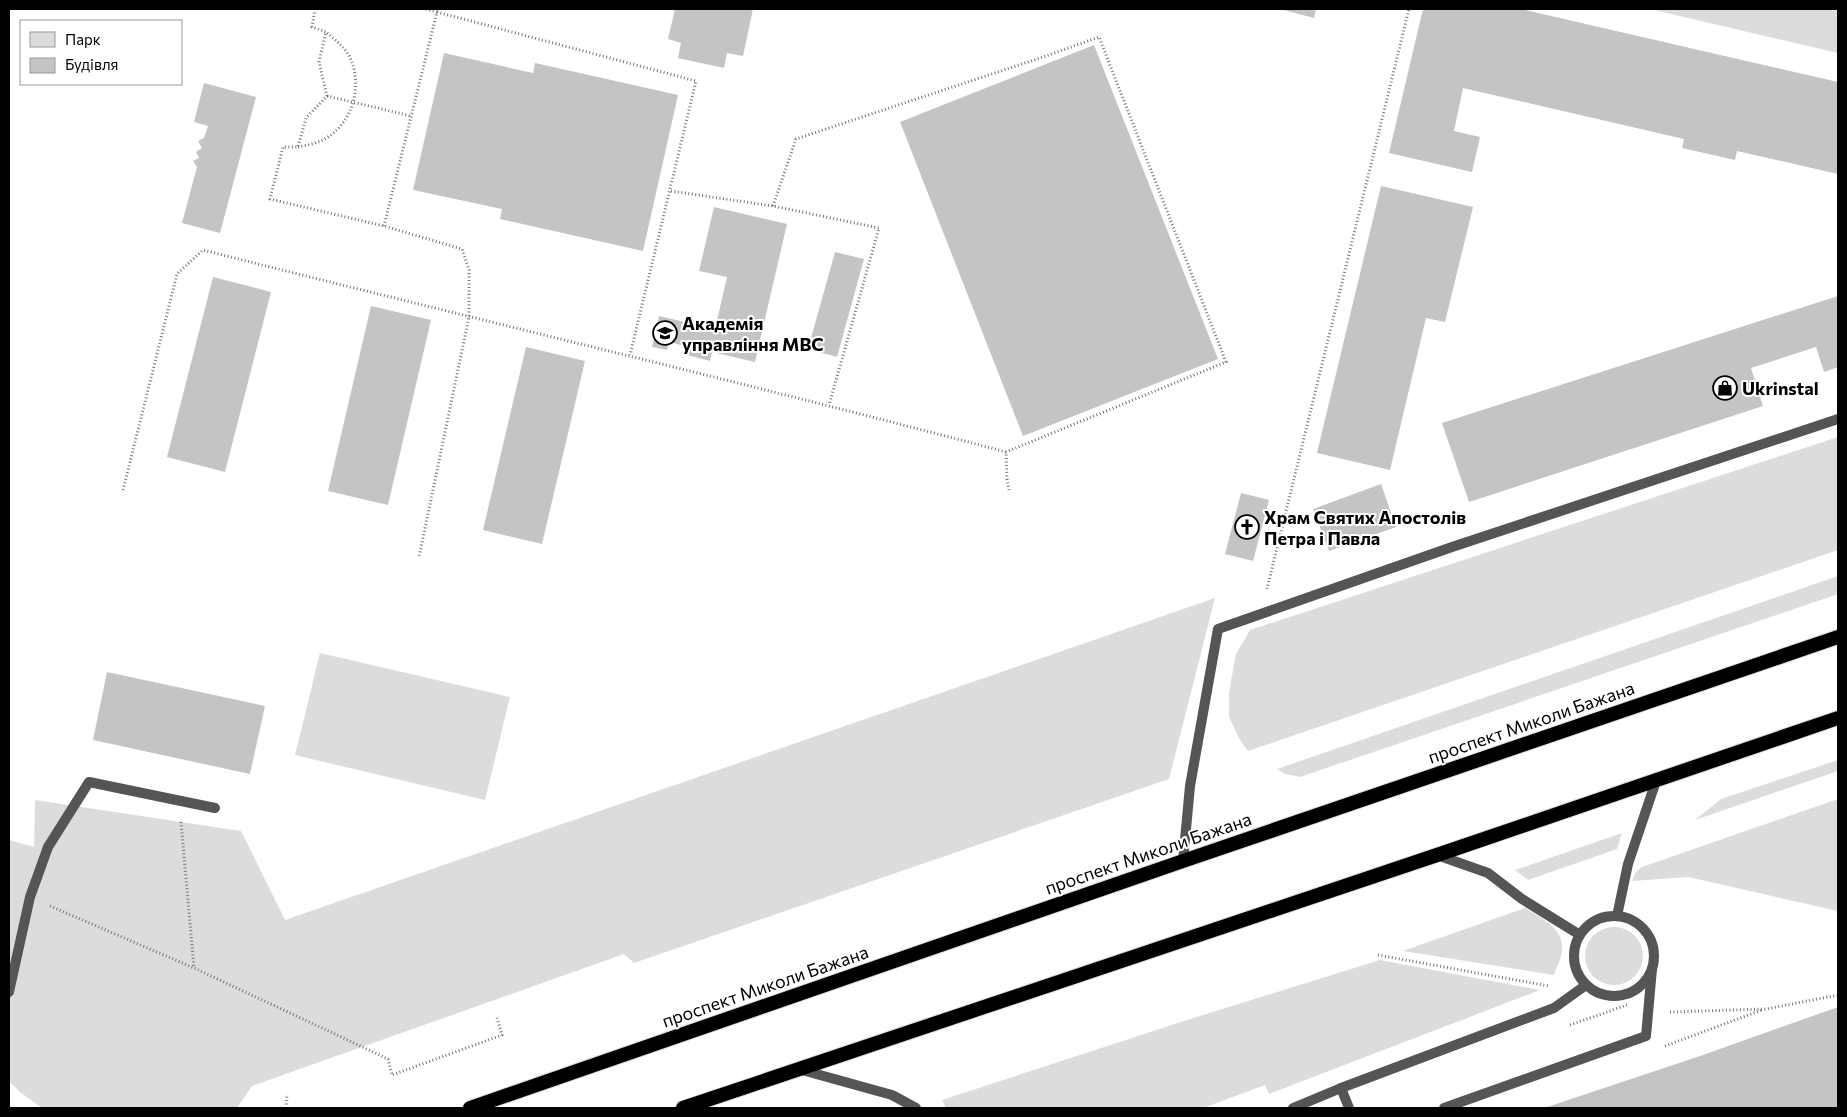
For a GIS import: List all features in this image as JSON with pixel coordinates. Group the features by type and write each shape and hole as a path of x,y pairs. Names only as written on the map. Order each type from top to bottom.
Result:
{"highway":[{"name":"проспект Миколи Бажана","path":"470,1108 1183,860 1838,637"},
{"path":"683,1108 802,1070 1838,718"}],"lane":[{"path":"1183,860 1190,786 1218,629 1452,547 1838,419"},
{"path":"1616,916 1628,864 1656,780"},
{"path":"9,992 30,897 48,846 89,782 215,808"},
{"path":"1437,855 1488,873 1522,898 1580,935"},
{"path":"1444,1108 1646,1036 1654,954 1650,940 1643,928 1630,919 1616,916 1602,918 1589,924 1580,935 1574,948 1574,962 1578,975 1586,985 1597,993 1610,996 1623,995 1635,990 1645,982 1652,969"},
{"path":"1293,1108 1341,1088 1554,1008 1586,985"},
{"path":"802,1070 892,1095 916,1108"},
{"path":"1341,1088 1350,1108"}],"path":[{"path":"315,9 312,27 326,32 339,42 354,70 356,87 353,103 348,116 327,138 313,144 284,148 270,199 384,226 462,249 469,270 469,317 419,557"},
{"path":"426,9 696,82 630,356"},
{"path":"1261,614 1409,9"},
{"path":"384,226 437,12"},
{"path":"326,32 319,62 327,96"},
{"path":"123,490 177,274 203,250 829,405 1006,452 1226,362 1099,37 796,139 773,206"},
{"path":"327,96 411,116"},
{"path":"298,147 306,118 327,96"},
{"path":"671,191 773,206 880,228 829,405"},
{"path":"1006,452 1009,490"},
{"path":"179,801 194,968"},
{"path":"30,897 194,968 388,1059 392,1075 502,1035 497,1018"},
{"path":"1378,954 1555,986"},
{"path":"1671,1012 1766,1009 1838,995"},
{"path":"286,1094 286,1108"}],"green space":[{"path":"1650,9 1827,9 1838,11 1838,53"},
{"path":"1838,437 1838,550 1248,751 1240,740 1229,717 1229,692 1236,654 1250,630"},
{"path":"1838,576 1838,594 1300,777 1285,774 1277,769"},
{"path":"1215,598 1169,779 634,963 624,954 252,1086 237,1108 42,1108 20,1092 9,1081 9,840 34,847 35,800 241,831 285,920"},
{"path":"320,653 510,697 485,800 295,755"},
{"path":"1838,760 1838,771 1695,820 1721,799"},
{"path":"1838,799 1838,911 1688,877 1632,881 1636,872 1642,867"},
{"path":"1622,833 1617,849 1528,880 1515,870"},
{"path":"1525,908 1545,920 1556,930 1560,937 1562,952 1554,975 1403,951"},
{"path":"1614,927 1625,929 1638,940 1643,956 1641,967 1630,980 1614,985 1603,983 1590,972 1585,956 1587,945 1598,932"},
{"path":"1380,960 1540,990 1269,1094 1265,1085 1203,1108 946,1108 942,1100 1184,1021"}],"building":[{"path":"675,9 753,9 743,56 727,53 724,68 678,58 681,43 668,39"},
{"path":"1280,9 1316,9 1314,18"},
{"path":"1423,9 1521,9 1838,82 1838,174 1737,151 1735,160 1682,148 1684,139 1463,88 1454,131 1480,137 1472,172 1389,153"},
{"path":"1094,45 1218,359 1023,436 900,122"},
{"path":"444,53 533,73 535,63 678,95 643,251 500,219 502,209 413,190"},
{"path":"204,83 256,97 220,233 182,223 197,167 193,161 199,158 196,152 202,148 198,141 204,138 208,126 194,122"},
{"path":"1381,186 1473,207 1445,322 1426,318 1390,470 1317,453"},
{"path":"714,207 787,224 755,362 712,352 710,361 687,355 689,347 669,342 667,350 652,347 659,316 715,329 727,277 699,271"},
{"path":"835,252 864,259 837,357 808,349"},
{"path":"213,277 271,292 225,472 167,457"},
{"path":"1838,296 1838,367 1824,372 1816,347 1751,368 1763,406 1469,502 1442,423"},
{"path":"371,306 431,320 388,505 328,491"},
{"path":"526,347 585,361 542,544 483,530"},
{"path":"1381,484 1396,527 1329,551 1313,509"},
{"name":"Храм Святих Апостолів Петра і Павла","path":"1241,493 1269,500 1253,561 1225,554"},
{"path":"107,672 265,706 250,774 93,740"},
{"path":"1838,1007 1838,1108 1544,1108 1703,1055"}],"place":[{"name":"Академія управління МВС","path":"665,333"},
{"name":"Ukrinstal","path":"1725,388"},
{"name":"Храм Святих Апостолів Петра і Павла","path":"1247,527"}]}
